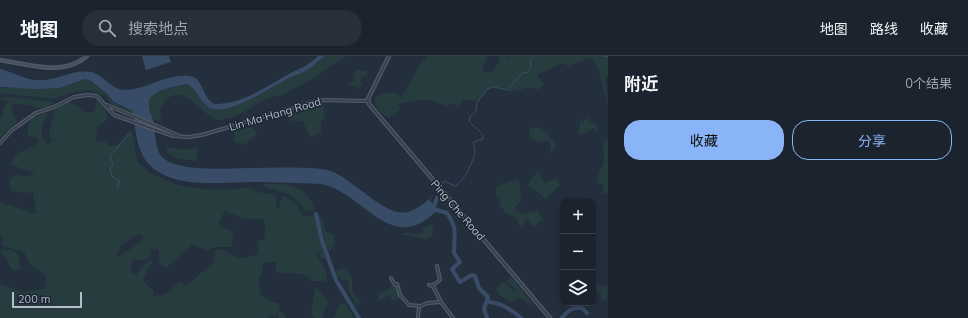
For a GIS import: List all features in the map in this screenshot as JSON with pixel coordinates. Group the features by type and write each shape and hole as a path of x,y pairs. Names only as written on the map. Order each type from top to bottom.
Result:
{"main road":[{"path":"0,60 55,68 74,64 87,56"}],"street":[{"path":"368,101 389,56"},
{"name":"Lin Ma Hang Road","path":"0,143 9,133 32,115 54,107 70,98 92,95 98,97 112,114 156,127"},
{"name":"Lin Ma Hang Road","path":"106,105 129,116 182,137 196,137 320,100 368,101"},
{"name":"Ping Che Road","path":"368,101 435,183 550,318"},
{"path":"437,266 440,280 430,286 453,318"},
{"path":"391,278 395,285 397,284 400,295 408,305 420,306 427,302 441,302"},
{"path":"418,318 420,306"}],"green space":[{"path":"326,56 346,56 294,89 268,99 232,117 220,120 214,118 192,101 177,95 169,97 162,106 160,114 162,121 153,120 149,105 153,95 157,92 187,84 194,89 210,107 230,107 252,99 283,81 305,72"},
{"path":"428,56 487,56 482,70 488,73 493,72 499,62 499,56 505,56 507,59 509,56 608,56 608,77 605,78 608,104 597,66 590,58 568,66 562,63 537,75 544,85 537,90 530,87 511,92 496,87 491,88 478,101 463,100 458,107 452,103 446,107 434,101 418,100 399,104 400,109 389,118 379,110 375,104 375,98 383,92 398,94 399,98 405,92 419,66"},
{"path":"356,70 367,71 367,76 365,75 361,77 360,82 363,84 360,88 356,89 355,86 350,87 348,84 352,83"},
{"path":"85,79 97,86 115,103 133,111 133,115 114,108 106,96 89,90 77,91 53,99 0,93 0,88 59,88"},
{"path":"11,97 55,102 50,106 38,109 33,106 14,103 11,109 17,122 0,138 0,121 3,114 3,108 8,101 0,100 0,98"},
{"path":"70,98 71,104 78,106 83,111 95,111 97,98 105,108 108,119 97,127 96,140 105,142 110,146 117,145 130,130 132,132 138,164 143,166 150,173 174,183 196,188 253,188 257,192 276,195 276,208 278,210 282,196 291,199 304,217 316,214 319,218 318,213 322,218 325,230 334,236 334,244 330,251 326,246 319,219 322,238 330,255 322,259 319,253 315,252 326,270 327,283 312,281 308,277 300,274 276,272 276,262 263,262 262,274 259,278 260,294 269,301 279,303 280,312 283,312 286,318 278,318 279,312 275,316 269,315 268,318 52,318 47,315 51,318 0,318 0,284 22,292 44,289 47,277 29,263 24,252 3,246 3,238 0,236 0,202 36,214 33,193 11,191 9,180 16,174 27,177 35,174 10,164 18,153 34,146 40,139 28,135 30,122 35,117 48,113 43,125 42,134 43,138 48,144 52,141 49,134 55,109","holes":["225,210 243,218 263,219 265,226 264,240 258,241 258,254 246,258 239,258 226,251 219,249 215,250 214,262 186,286 181,281 164,295 156,295 154,298 153,291 143,280 150,265 153,264 152,261 148,261 142,266 137,275 131,272 132,259 143,260 150,257 152,248 159,250 159,262 166,268 192,245 191,243 207,251 215,247 232,247 233,232 227,230 219,223","138,234 143,237 141,242 116,258 120,246"]},
{"path":"323,103 325,117 321,122 321,132 311,137 302,121 292,121 287,116 288,113"},
{"path":"587,117 592,123 596,123 598,131 595,133 595,128 581,135 578,133 581,119 583,122"},
{"path":"250,126 256,131 257,134 244,145 233,141 234,131"},
{"path":"538,127 546,132 556,145 551,153 550,145 547,140 539,143 530,137 529,129"},
{"path":"608,140 608,193 603,194 603,184 596,183 604,160 603,143 604,141"},
{"path":"198,147 197,161 174,157 166,148 186,149"},
{"path":"539,171 544,183 557,178 560,185 545,200 541,194 527,186"},
{"path":"519,179 521,201 514,208 522,214 538,210 542,220 533,227 526,217 523,226 518,225 517,218 506,213 499,204 501,199 496,196 496,186"},
{"path":"263,184 288,185 301,190 311,201 315,210 306,212 294,197 265,187"},
{"path":"433,224 432,235 427,239 400,234 423,233 423,228"},
{"path":"2,249 14,251 18,254 21,268 17,271 12,270 4,255 0,252"},
{"path":"346,269 352,277 352,292 361,302 356,306 348,288 349,281 341,279 336,275 337,270"},
{"path":"511,277 535,307 520,298 510,302 500,295 496,289 502,282 517,293 515,288 506,282"},
{"path":"596,284 608,287 606,300 602,300 600,294 596,293"},
{"path":"390,286 398,288 400,291 399,298 393,301 390,295 378,301 379,293 389,289"},
{"path":"315,288 319,290 330,304 325,306 323,318 314,318 311,313"},
{"path":"345,303 354,318 334,318 339,304"}],"water":[{"path":"142,56 169,56 171,62 146,70"},
{"path":"318,56 326,56 307,70 231,107 213,109 205,105 191,86 187,84 157,92 150,100 149,110 153,120 158,150 164,158 174,164 187,167 217,169 304,168 331,171 340,175 380,204 399,212 408,212 415,209 434,195 429,200 438,209 421,223 406,227 392,225 378,218 336,189 321,184 262,182 202,183 175,179 163,175 153,168 144,157 137,139 134,118 132,117 133,111 114,102 106,93 91,81 85,79 59,88 36,89 0,87 0,69 25,78 36,80 47,80 78,72 91,72 100,76 116,88 125,90 142,87 173,77 190,76 199,81 209,100 218,104 246,98 306,65"}],"waterway":[{"path":"440,186 444,181 455,186 462,180 470,166 475,152 474,142 483,139 482,134 469,121 470,117 476,111 477,103 487,89 494,87 507,90 522,73 528,72 531,68 530,60 534,56"},
{"path":"602,56 608,57"},
{"path":"117,188 120,181 112,177 110,167 113,164 110,156 131,132"},
{"path":"433,209 437,198"},
{"path":"433,209 447,213 453,223 455,232 454,253 460,262 452,269 460,282 472,275 475,276 479,288 488,297 484,309 487,318"},
{"path":"316,214 322,241 336,280 359,318"},
{"path":"488,302 497,303 506,307 521,318"},
{"path":"562,318 568,311 577,308 583,309 587,313"}]}
